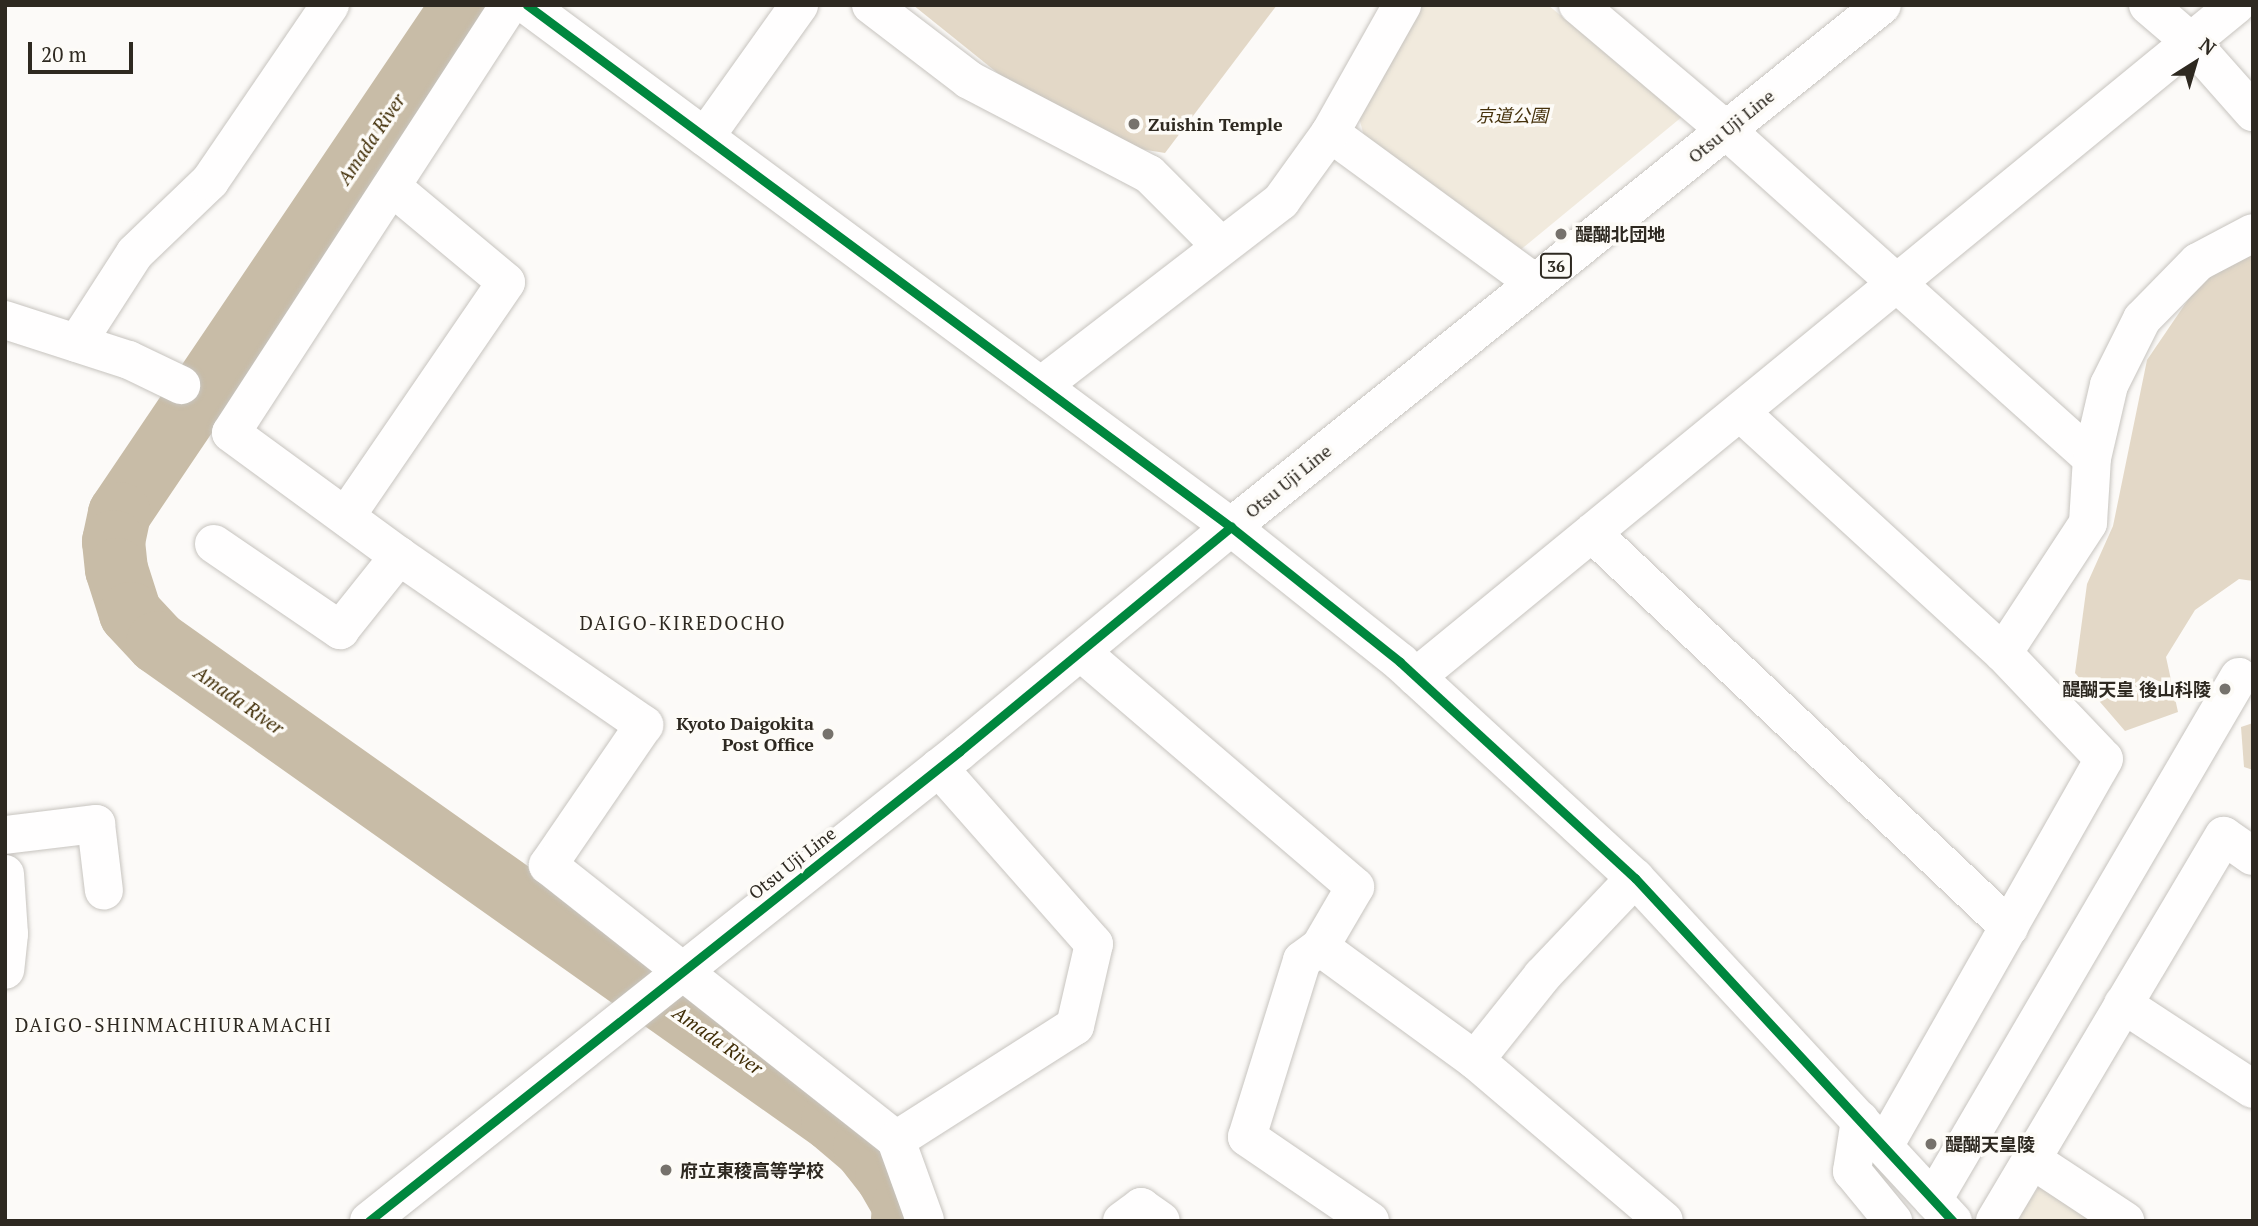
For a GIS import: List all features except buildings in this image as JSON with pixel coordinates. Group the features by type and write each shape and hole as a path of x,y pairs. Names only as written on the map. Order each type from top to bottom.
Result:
{"street":[{"path":"77,343 135,253 210,181 330,5"},
{"path":"509,5 231,433 399,556 644,725 548,865 896,1140 925,1220"},
{"path":"527,5 1231,527 1416,677 1635,878 1943,1210 2239,677"},
{"path":"705,137 799,5"},
{"path":"871,5 969,80 1149,174 1221,246"},
{"path":"1041,386 1281,201 1330,133 1402,5"},
{"path":"1578,5 1726,130 1895,285 2092,458"},
{"name":"Otsu Uji Line","path":"369,1221 939,768 1231,527 1882,5"},
{"path":"2148,5 2191,43 2253,112"},
{"path":"1416,677 2236,5"},
{"path":"1330,133 1535,283"},
{"path":"346,516 506,282 392,187"},
{"path":"2003,653 2088,523 2092,458 2109,385 2142,319 2197,262 2253,233"},
{"path":"5,320 128,360 181,385"},
{"path":"1740,412 2003,653 2104,759 2009,927 1872,1133 1852,1171 1893,1221"},
{"path":"1592,533 2009,927"},
{"path":"214,544 340,631 399,556"},
{"path":"1081,652 1355,887 1320,947 1302,960 1247,1137 1370,1221"},
{"path":"896,1140 1075,1026 1094,944 939,768"},
{"path":"5,835 96,824 104,891"},
{"path":"1995,1221 2224,836 2253,856"},
{"path":"5,874 9,934 5,970"},
{"path":"1475,1060 1542,976 1635,878"},
{"path":"1320,947 1475,1060 1664,1221"},
{"path":"2123,1004 2253,1089"},
{"path":"2031,1159 2125,1221"},
{"path":"1122,1221 1141,1207 1161,1221"}],"green space":[{"name":"京道公園","path":"1414,5 1548,5 1683,116 1519,251 1365,140 1356,106"},
{"path":"2049,1186 2102,1221 2016,1221 2038,1188"}],"shaded area":[{"name":"Zuishin Temple","path":"913,5 1277,5 1165,153 1134,148 1015,87"},
{"path":"2253,254 2253,581 2239,579 2195,610 2166,657 2178,712 2125,731 2075,673 2087,584 2113,526 2147,360 2196,288 2216,268"},
{"path":"2253,723 2253,770 2244,767 2241,727"}],"waterway":[{"name":"Amada River","path":"462,5 119,513 113,541 116,569 130,613 157,642 832,1120 864,1147 886,1175 903,1205 902,1221"}],"cycle path":[{"path":"527,5 1231,527 1400,662 1635,878 1953,1221"},
{"path":"369,1221 960,751 1231,527"}],"place":[{"name":"Zuishin Temple","path":"1134,124"},
{"name":"醍醐北団地","path":"1561,234"},
{"name":"醍醐天皇 後山科陵","path":"2225,689"},
{"name":"Kyoto Daigokita Post Office","path":"828,734"},
{"name":"醍醐天皇陵","path":"1931,1144"},
{"name":"府立東稜高等学校","path":"666,1170"}],"district":[{"name":"DAIGO-KIREDOCHO","path":"683,623"},
{"name":"DAIGO-SHINMACHIURAMACHI","path":"174,1025"}]}
